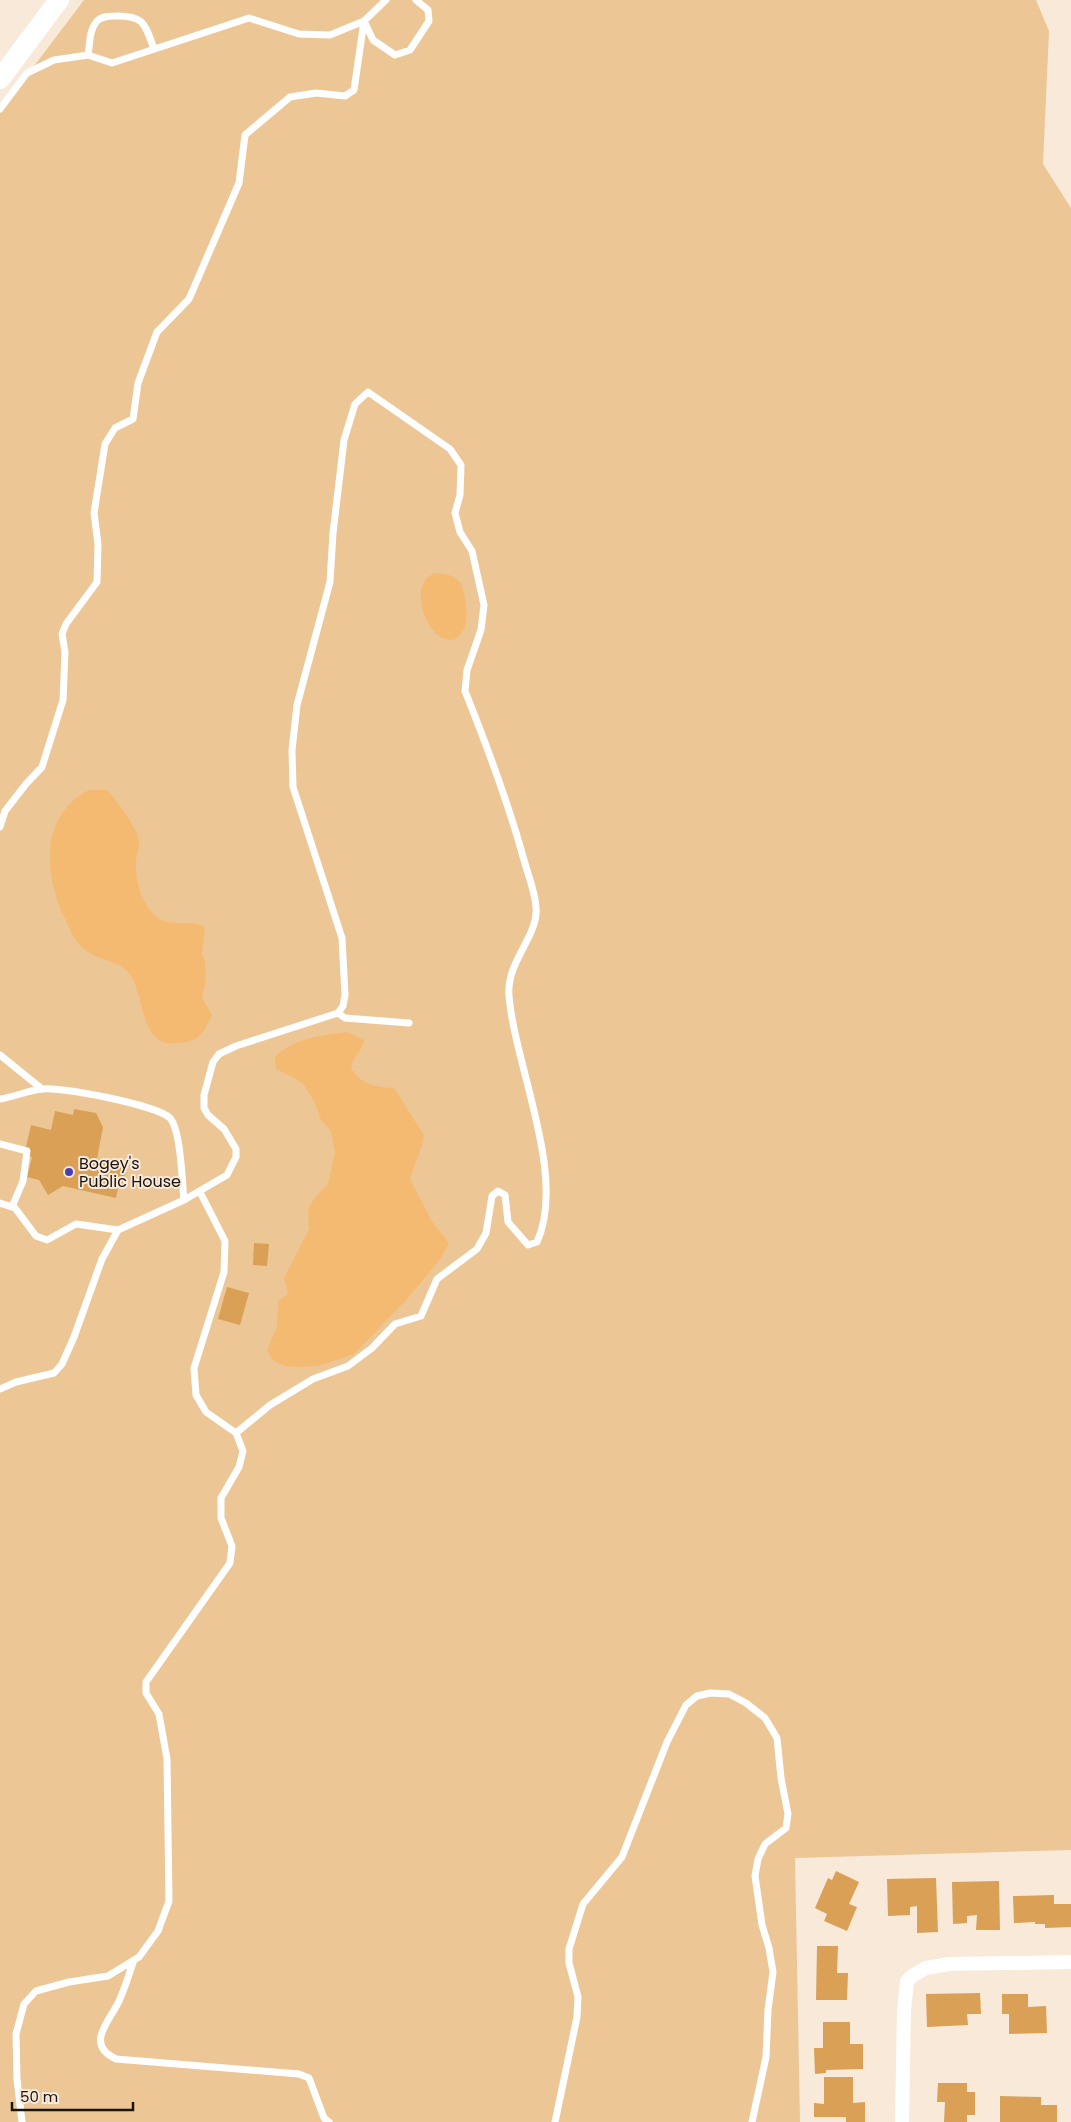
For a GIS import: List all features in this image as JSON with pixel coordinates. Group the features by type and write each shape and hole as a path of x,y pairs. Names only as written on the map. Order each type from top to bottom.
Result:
{"street":[{"path":"0,80 59,0"},
{"path":"902,2122 904,2011 907,1981 922,1970 942,1965 1071,1962"}],"lane":[{"path":"0,109 27,73 54,60 88,55 112,63 249,18 300,34 330,35 364,21 386,0"},
{"path":"364,21 373,40 395,55 410,50 429,21 428,10 416,0"},
{"path":"88,55 92,31 97,21 105,16 130,15 138,18 146,27 154,49"},
{"path":"0,827 5,811 42,767 63,700 65,652 62,634 66,624 98,582 98,544 94,513 105,444 115,428 133,419 138,383 158,332 189,299 239,183 245,136 290,97 316,94 345,96 354,90 364,21"},
{"path":"0,1203 16,1208 36,1236 47,1240 76,1224 118,1230 200,1192 227,1176 236,1157 236,1149 228,1134 208,1115 204,1108 204,1096 213,1062 219,1054 236,1046 338,1013 343,1006 345,995 342,938 293,787 292,750 297,705 330,582 333,533 344,440 356,404 368,392 450,449 461,465 460,495 455,513 460,532 472,551 484,605 481,630 467,670 465,691 516,833 536,906 537,918 509,980 509,996 513,1024 542,1150 546,1188 545,1214 543,1228 536,1242 528,1245 508,1222 505,1195 498,1191 492,1196 486,1233 477,1249 437,1279 421,1316 395,1324 372,1348 348,1366 313,1379 270,1405 236,1433"},
{"path":"338,1013 345,1018 409,1023"},
{"path":"0,1055 42,1089"},
{"path":"0,1099 11,1098 42,1089 79,1092 152,1108 170,1118 178,1136 184,1200"},
{"path":"0,1144 27,1151 23,1181 12,1207"},
{"path":"22,2122 17,2079 16,2034 24,2004 36,1991 69,1982 108,1976 139,1957 158,1931 168,1901 167,1758 159,1714 146,1693 146,1682 230,1563 232,1546 221,1518 221,1498 239,1466 243,1451 236,1433 206,1412 196,1395 194,1368 224,1272 225,1241 200,1192"},
{"path":"0,1389 16,1382 54,1373 62,1364 74,1337 102,1259 118,1230"},
{"path":"555,2122 577,2017 578,1997 569,1963 569,1949 583,1904 622,1857 667,1742 686,1706 697,1696 710,1693 728,1694 746,1703 765,1718 769,1724 778,1738 781,1778 788,1814 786,1828 765,1844 758,1859 755,1876 758,1902 773,1972 768,2010 766,2057 752,2122"},
{"path":"134,1960 118,2002 102,2030 102,2047 106,2054 116,2059 299,2074 310,2078 324,2118 329,2122"}],"shaded area":[{"path":"84,0 1036,0 1049,31 1043,164 1071,208 1071,1850 795,1858 800,2122 0,2122 0,111"},
{"path":"435,573 453,577 460,582 463,588 466,604 466,622 462,632 453,640 442,638 435,632 429,625 422,605 422,586 427,578"},
{"path":"89,790 107,790 131,822 138,836 139,845 136,862 138,883 142,897 154,915 166,922 192,923 205,927 202,954 206,975 202,998 212,1015 201,1035 193,1040 180,1043 166,1043 156,1038 145,1018 134,982 128,972 117,964 85,950 75,939 59,904 53,886 50,867 50,849 54,831 61,815 72,801"},
{"path":"348,1032 364,1040 353,1060 351,1068 355,1074 364,1082 381,1087 394,1088 424,1135 410,1179 433,1223 449,1243 441,1258 408,1298 354,1354 319,1366 284,1366 273,1360 267,1350 277,1327 278,1301 288,1294 284,1278 309,1229 308,1209 316,1196 328,1184 335,1153 331,1131 321,1120 314,1101 304,1085 276,1069 275,1057 290,1046 309,1038"}],"building":[{"path":"74,1109 96,1113 103,1127 97,1159 127,1165 123,1185 119,1184 116,1198 63,1186 48,1195 39,1180 27,1177 32,1157 28,1156 30,1148 26,1147 31,1125 51,1130 55,1111 73,1115"},
{"path":"254,1243 269,1244 267,1266 253,1265"},
{"path":"227,1287 249,1293 240,1325 218,1319"},
{"path":"836,1871 859,1882 849,1904 857,1907 847,1931 824,1921 827,1914 815,1908 828,1878 832,1880"},
{"path":"936,1878 938,1932 917,1933 917,1906 910,1907 910,1915 888,1916 887,1879"},
{"path":"999,1881 1000,1930 976,1930 977,1915 967,1916 967,1923 953,1924 952,1882"},
{"path":"1054,1895 1054,1904 1071,1904 1071,1927 1045,1928 1045,1924 1035,1924 1035,1922 1014,1923 1013,1896"},
{"path":"817,1946 838,1946 837,1973 848,1973 847,2000 816,2000"},
{"path":"980,1993 981,2014 967,2014 968,2025 927,2027 926,1994"},
{"path":"1002,1994 1028,1994 1028,2007 1046,2006 1047,2033 1009,2034 1009,2014 1002,2014"},
{"path":"823,2022 850,2022 850,2044 863,2044 863,2069 826,2070 826,2073 815,2074 814,2048 823,2048"},
{"path":"824,2077 853,2077 853,2103 865,2102 865,2122 846,2122 846,2117 814,2117 814,2103 824,2104"},
{"path":"938,2083 967,2083 967,2092 975,2092 975,2115 967,2115 967,2122 944,2122 945,2102 937,2102"},
{"path":"1000,2096 1041,2097 1041,2105 1057,2105 1057,2122 1000,2122"}],"place":[{"name":"Bogey's Public House","path":"69,1172"}]}
